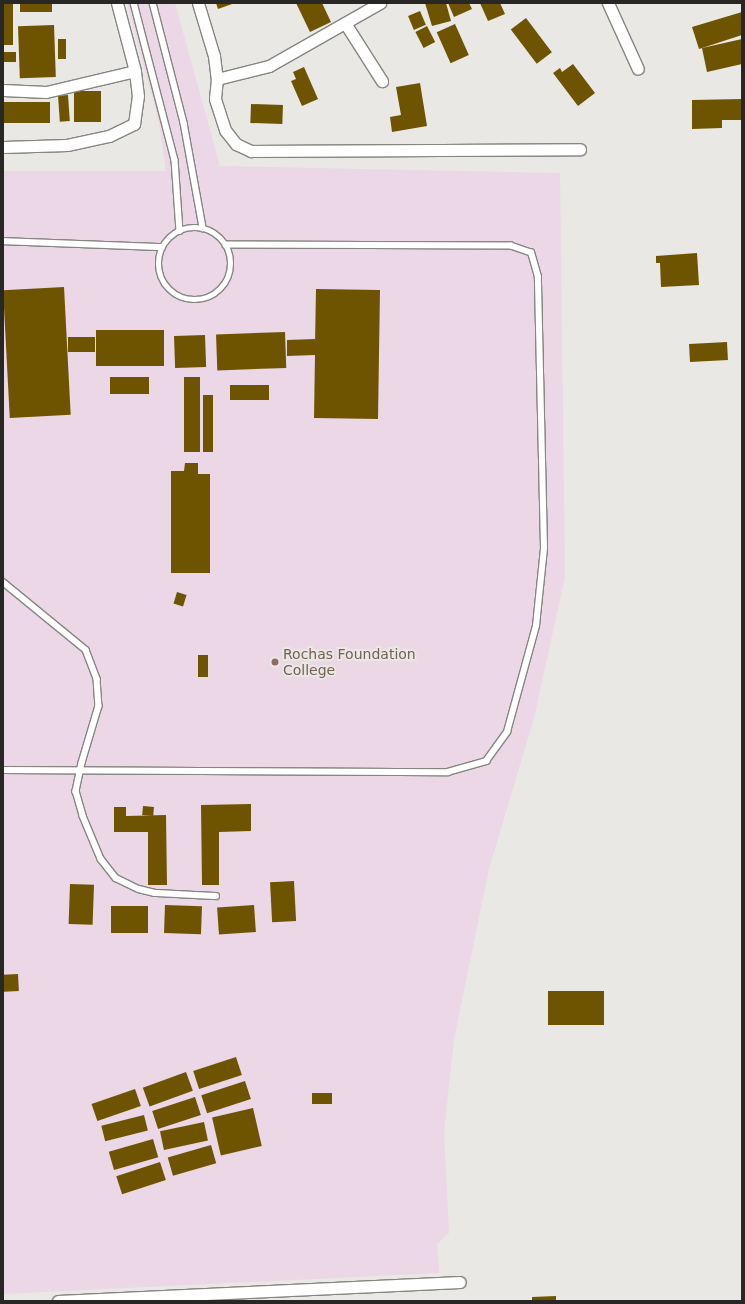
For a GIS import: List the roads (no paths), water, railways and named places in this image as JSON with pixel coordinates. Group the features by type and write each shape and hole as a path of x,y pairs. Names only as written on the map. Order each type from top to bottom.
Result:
{"street":[{"path":"3,147 67,145 110,136 134,124 138,96 135,71 117,3"},
{"path":"198,3 218,79 214,99 225,130 236,144 251,151 580,149"},
{"path":"218,79 270,66 380,3"},
{"path":"608,3 638,69"},
{"path":"345,23 382,81"},
{"path":"3,90 46,92 135,71"},
{"path":"58,1301 460,1282"}],"lane":[{"path":"134,3 174,153 180,231"},
{"path":"153,3 184,123 203,228"},
{"path":"203,228 214,232 226,245 232,262 226,285 218,293 194,301 171,292 163,283 159,259 162,247 180,231 203,228"},
{"path":"3,241 162,247"},
{"path":"3,770 80,772 448,772 486,761 507,732 536,626 544,548 538,277 531,253 511,246 226,245"},
{"path":"3,582 86,650 97,679 99,706 76,791 82,816 101,859 116,878 155,893 216,896"}],"place":[{"name":"Rochas Foundation College","path":"275,662"}]}
